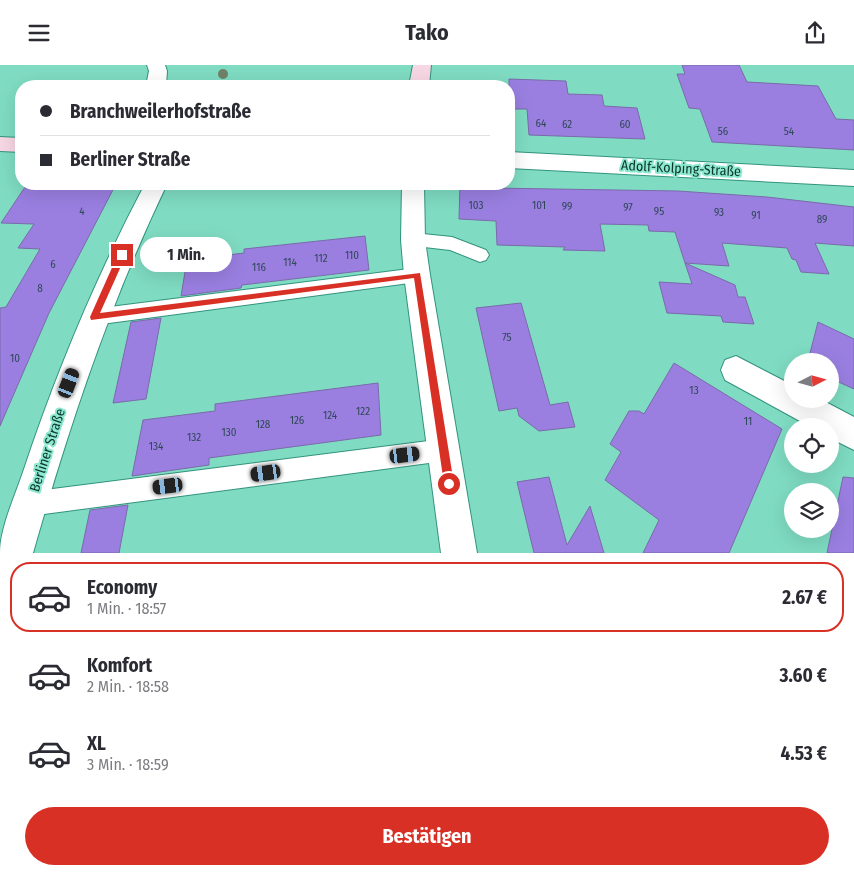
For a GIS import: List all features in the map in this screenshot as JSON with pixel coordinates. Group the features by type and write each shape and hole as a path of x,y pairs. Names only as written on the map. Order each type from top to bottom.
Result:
{"street":[{"path":"156,65 158,71 157,80"},
{"path":"420,80 422,65"},
{"path":"0,144 15,145"},
{"name":"Adolf-Kolping-Straße","path":"515,161 689,168 854,178"},
{"name":"Berliner Straße","path":"15,553 63,399 94,317 153,190"},
{"path":"413,190 413,240 417,275 459,553"},
{"path":"736,370 854,434"}],"lane":[{"path":"413,240 452,244 480,255"},
{"path":"94,317 417,275"},
{"path":"30,504 444,450"}],"building":[{"path":"682,65 739,65 747,82 818,86 836,119 854,120 854,150 712,142 700,109 689,108 677,74 685,74"},
{"path":"509,79 566,81 568,94 602,95 604,106 637,108 645,139 529,135 527,109 515,109 515,80"},
{"path":"515,188 678,191 767,197 854,207 854,246 815,243 829,274 801,272 796,260 792,259 787,248 722,243 729,266 685,263 675,232 649,231 648,225 600,224 605,251 563,250 565,247 497,245 496,221 459,219 460,190 515,190"},
{"path":"23,190 113,190 49,313 0,426 0,308 6,307 40,249 18,248 34,224 1,223"},
{"path":"365,236 369,270 242,285 241,288 181,296 187,260 244,253 244,249"},
{"path":"685,263 735,285 738,297 745,297 754,324 723,322 721,316 667,313 659,282 692,284"},
{"path":"521,303 550,405 568,402 575,427 539,431 519,416 517,408 499,411 476,308"},
{"path":"161,318 146,399 113,403 131,322"},
{"path":"818,322 854,339 854,389 839,382 839,353 810,353"},
{"path":"674,363 782,429 729,553 643,553 659,520 605,480 621,452 610,444 629,411 639,411 644,414"},
{"path":"378,383 381,435 209,458 209,465 132,476 143,420 215,411 215,404"},
{"path":"549,477 567,545 590,506 604,553 534,553 517,482"},
{"path":"843,477 854,478 854,553 827,553 830,538 839,538 839,496"},
{"path":"128,505 119,553 81,553 90,510"}],"route":[{"path":"122,255 94,317 417,275 449,484"}]}
